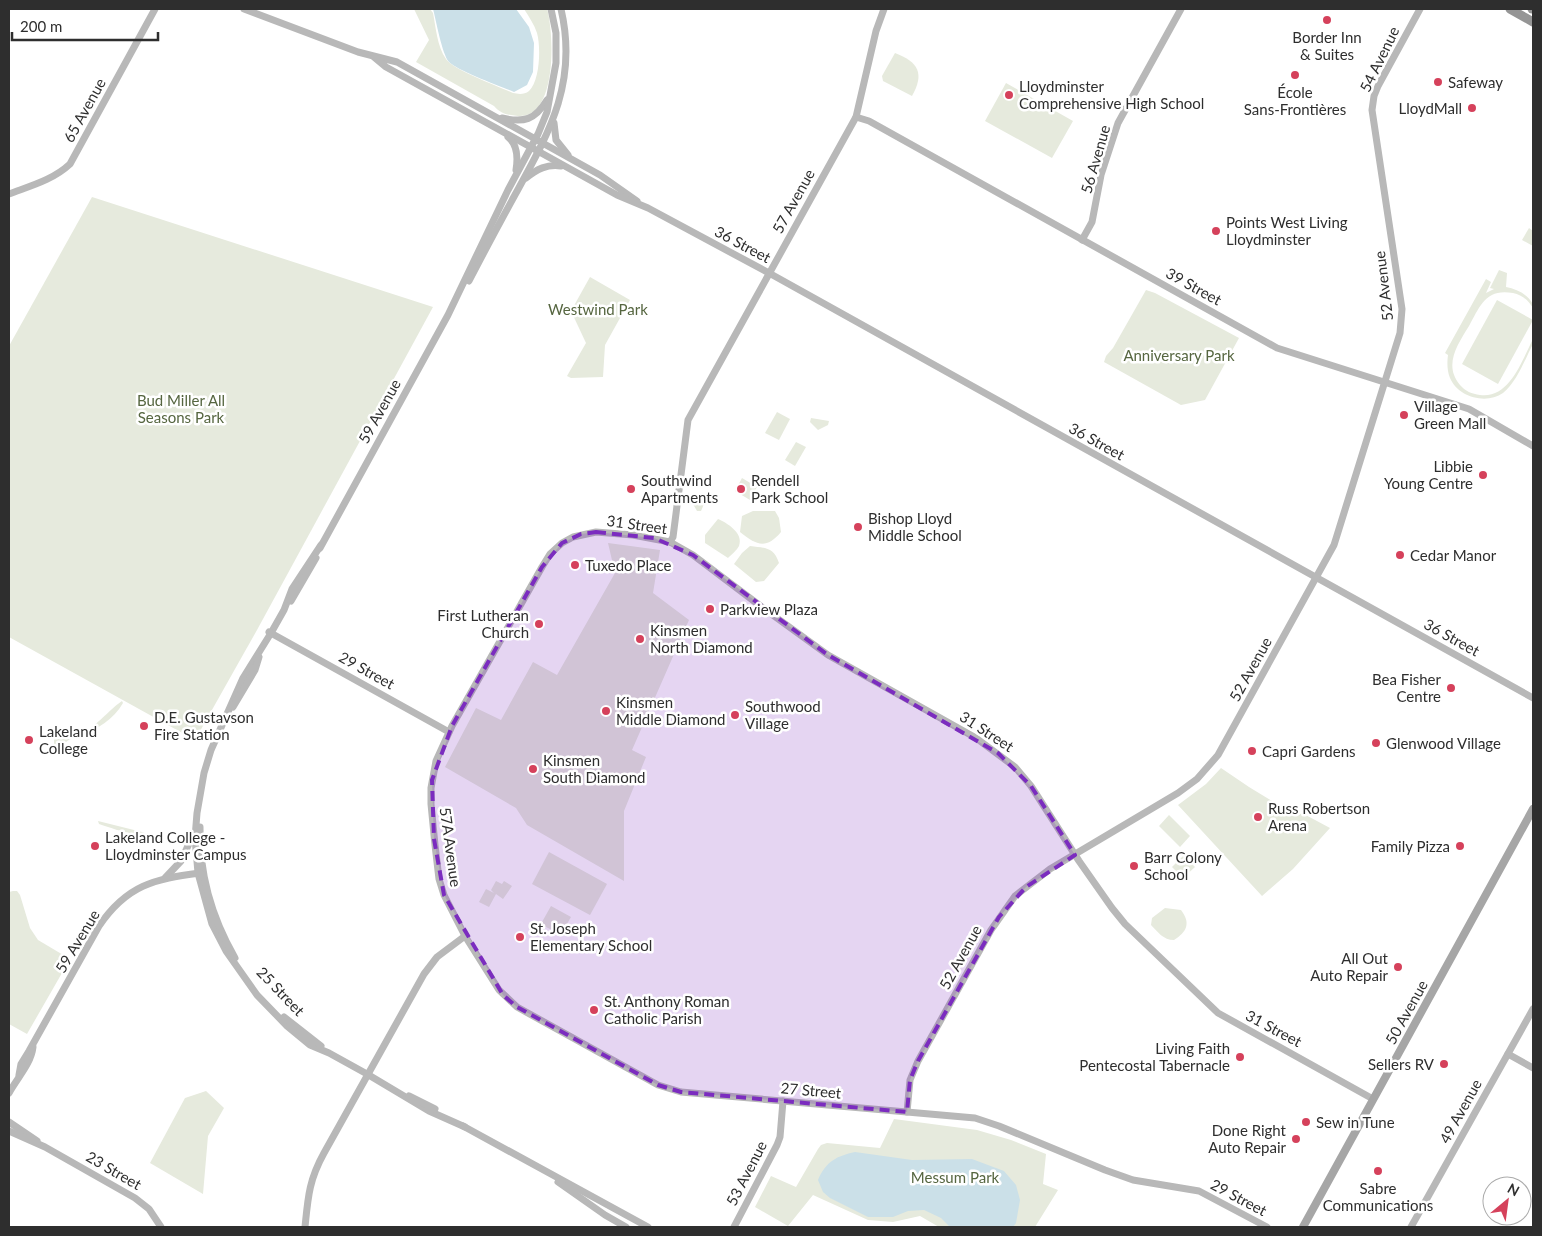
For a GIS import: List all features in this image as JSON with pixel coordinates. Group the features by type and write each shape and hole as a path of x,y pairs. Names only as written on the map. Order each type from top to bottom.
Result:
{"highway":[{"path":"1510,9 1533,22"}],"main road":[{"name":"50 Avenue","path":"1303,1227 1533,809"}],"street":[{"name":"65 Avenue","path":"9,194 42,182 70,164 155,9"},
{"name":"36 Street","path":"244,9 374,57 386,67 617,196 648,208"},
{"name":"59 Avenue","path":"461,291 514,176 536,140 547,112 556,56 556,33 551,9"},
{"name":"59 Avenue","path":"252,668 270,632 321,545 461,291 469,281 543,144 554,119 561,96 566,58 564,22 561,9"},
{"name":"57 Avenue","path":"670,542 688,420 856,117 876,30 884,9"},
{"name":"56 Avenue","path":"1082,240 1092,222 1101,175 1118,123 1181,9"},
{"name":"54 Avenue","path":"1373,123 1372,105 1376,90 1420,9"},
{"name":"36 Street","path":"374,57 382,57 397,62 600,175 648,208 769,273 1533,698"},
{"path":"487,112 519,122 529,119 541,110 551,93"},
{"name":"39 Street","path":"856,117 870,121 1276,348 1468,409 1533,446"},
{"path":"554,119 556,140 561,148 578,163"},
{"name":"52 Avenue","path":"906,1112 910,1080 918,1061 999,917 1015,896 1050,869 1178,793 1197,779 1218,754 1334,545 1399,338 1402,308 1373,123"},
{"path":"498,128 512,140 515,146 517,163 514,176"},
{"path":"524,179 537,169 547,166 567,167"},
{"name":"31 Street","path":"562,543 573,537 596,532 633,535 670,542 693,555 762,608 828,655 955,726 998,753 1015,767 1031,786 1075,855 1125,924 1218,1013 1374,1098"},
{"name":"57A Avenue","path":"465,936 444,894 439,878 431,804 432,780 436,761 449,732 542,567 550,554 562,543"},
{"name":"29 Street","path":"270,632 449,732"},
{"path":"165,878 175,868 188,849 193,837 202,784 211,750 226,713 252,668"},
{"path":"200,873 200,829 203,797 210,763 226,721 252,668"},
{"path":"197,813 195,838 200,873"},
{"name":"59 Avenue","path":"9,1093 32,1056 33,1044 105,918 133,891 146,884 165,878 200,873"},
{"name":"25 Street","path":"200,873 212,924 226,951 243,977 274,1013 310,1045 329,1053"},
{"name":"25 Street","path":"200,873 218,924 233,955 246,975 280,1014 329,1053"},
{"path":"304,1227 310,1184 314,1172 368,1074 429,966 442,953 465,936"},
{"name":"27 Street","path":"465,936 499,990 517,1007 658,1085 681,1092 975,1118 1000,1126 1133,1180 1199,1190"},
{"name":"49 Avenue","path":"1411,1227 1533,1009"},
{"path":"329,1053 402,1093 429,1111 465,1128 648,1227"},
{"path":"1508,1054 1533,1068"},
{"name":"53 Avenue","path":"734,1227 777,1145 780,1137 783,1101"},
{"name":"23 Street","path":"9,1122 45,1147"},
{"name":"23 Street","path":"9,1131 45,1147 141,1201 161,1227"},
{"path":"533,1165 605,1215 626,1227"},
{"name":"29 Street","path":"1199,1190 1267,1227"}],"highlighted area":[{"path":"596,532 654,538 693,555 828,655 998,753 1031,786 1075,855 1026,887 999,917 918,1061 910,1080 907,1112 681,1092 658,1085 517,1007 503,995 444,895 434,839 432,780 452,726 542,567 562,543 581,534"}],"green space":[{"path":"414,9 430,9 433,13 437,37 446,59 450,63 488,83 513,93 521,94 529,91 533,86 539,55 537,33 524,9 547,9 551,36 550,72 547,90 540,104 531,113 518,116 505,114 416,62 429,40"},
{"path":"895,53 909,60 917,69 918,81 912,96 883,81 882,76"},
{"path":"1006,83 1073,121 1052,158 985,121"},
{"name":"Bud Miller All Seasons Park","path":"92,197 433,307 195,740 9,637 9,346"},
{"path":"1529,228 1533,231 1533,246 1522,240"},
{"path":"1499,270 1507,273 1506,287 1525,295 1531,300 1533,308 1524,298 1513,293 1496,293 1485,300 1457,347 1452,362 1455,377 1460,385 1469,392 1490,395 1507,385 1514,376 1533,339 1533,344 1517,377 1508,388 1496,397 1481,399 1466,394 1454,385 1448,372 1448,355 1445,353 1486,279 1491,282 1486,293 1494,289 1490,288"},
{"name":"Westwind Park","path":"590,277 630,300 605,345 603,377 571,378 567,376 586,343 571,311"},
{"name":"Anniversary Park","path":"1146,290 1239,338 1205,400 1181,405 1104,362"},
{"path":"1497,300 1533,320 1498,384 1462,364"},
{"path":"777,412 790,419 779,440 765,433"},
{"path":"811,418 829,421 828,425 818,430 810,422"},
{"path":"796,442 806,447 795,466 785,460"},
{"path":"742,478 757,487 750,500 735,491"},
{"path":"697,494 702,497 704,504 701,511 697,511 693,504"},
{"path":"753,511 775,511 779,518 781,532 776,538 761,544 740,532 742,516"},
{"path":"718,519 734,529 739,537 739,546 728,558 705,543 705,535"},
{"path":"608,543 660,550 653,593 689,620 632,750 646,757 624,811 624,881 527,825 516,808 445,767 476,708 501,720 533,662 557,675 615,573"},
{"path":"750,546 772,551 779,563 764,581 756,582 734,564"},
{"path":"122,701 123,703 115,714 99,727 81,736 62,742 57,746 54,745 54,739 59,739 62,735 71,736 87,730"},
{"path":"1221,768 1297,816 1302,813 1330,828 1293,869 1262,896 1178,805 1206,784"},
{"path":"1169,815 1190,836 1180,847 1159,826"},
{"path":"98,821 155,837 120,831 99,824"},
{"path":"549,852 607,884 590,915 532,884"},
{"path":"1184,855 1195,867 1183,878 1172,867"},
{"path":"496,881 502,884 504,881 512,886 503,899 496,894 489,907 479,902 486,889 494,893 491,890"},
{"path":"17,891 20,895 30,928 38,940 70,959 27,1034 9,1024 9,892"},
{"path":"551,906 571,917 564,929 558,933 544,926 542,922"},
{"path":"1165,908 1181,910 1186,919 1185,930 1174,940 1164,937 1151,925 1152,918"},
{"path":"206,1091 224,1108 208,1136 203,1194 150,1163 185,1098"},
{"name":"Messum Park","path":"894,1119 977,1130 1011,1140 1046,1154 1043,1184 1058,1190 1035,1227 939,1227 920,1216 893,1222 868,1220 813,1195 788,1226 755,1207 771,1176 796,1187 821,1145 827,1143 880,1148"}],"water":[{"path":"433,9 516,9 529,27 534,43 533,72 527,85 514,92 470,74 449,62 442,45"},
{"path":"855,1152 912,1160 972,1159 1004,1171 1016,1185 1020,1200 1016,1223 1013,1227 950,1227 941,1218 924,1210 908,1211 893,1217 868,1217 830,1198 823,1192 818,1180 828,1164 833,1160"}],"place":[{"name":"Border Inn & Suites","path":"1327,20"},
{"name":"École Sans-Frontières","path":"1295,75"},
{"name":"Safeway","path":"1438,82"},
{"name":"Lloydminster Comprehensive High School","path":"1009,95"},
{"name":"LloydMall","path":"1472,108"},
{"name":"Points West Living Lloydminster","path":"1216,231"},
{"name":"Village Green Mall","path":"1404,415"},
{"name":"Libbie Young Centre","path":"1483,475"},
{"name":"Southwind Apartments","path":"631,489"},
{"name":"Rendell Park School","path":"741,489"},
{"name":"Bishop Lloyd Middle School","path":"858,527"},
{"name":"Cedar Manor","path":"1400,555"},
{"name":"Tuxedo Place","path":"575,565"},
{"name":"Parkview Plaza","path":"710,609"},
{"name":"First Lutheran Church","path":"539,624"},
{"name":"Kinsmen North Diamond","path":"640,639"},
{"name":"Bea Fisher Centre","path":"1451,688"},
{"name":"Kinsmen Middle Diamond","path":"606,711"},
{"name":"Southwood Village","path":"735,715"},
{"name":"D.E. Gustavson Fire Station","path":"144,726"},
{"name":"Lakeland College","path":"29,740"},
{"name":"Glenwood Village","path":"1376,743"},
{"name":"Capri Gardens","path":"1252,751"},
{"name":"Kinsmen South Diamond","path":"533,769"},
{"name":"Russ Robertson Arena","path":"1258,817"},
{"name":"Lakeland College - Lloydminster Campus","path":"95,846"},
{"name":"Family Pizza","path":"1460,846"},
{"name":"Barr Colony School","path":"1134,866"},
{"name":"St. Joseph Elementary School","path":"520,937"},
{"name":"All Out Auto Repair","path":"1398,967"},
{"name":"St. Anthony Roman Catholic Parish","path":"594,1010"},
{"name":"Living Faith Pentecostal Tabernacle","path":"1240,1057"},
{"name":"Sellers RV","path":"1444,1064"},
{"name":"Sew in Tune","path":"1306,1122"},
{"name":"Done Right Auto Repair","path":"1296,1139"},
{"name":"Sabre Communications","path":"1378,1171"}]}
